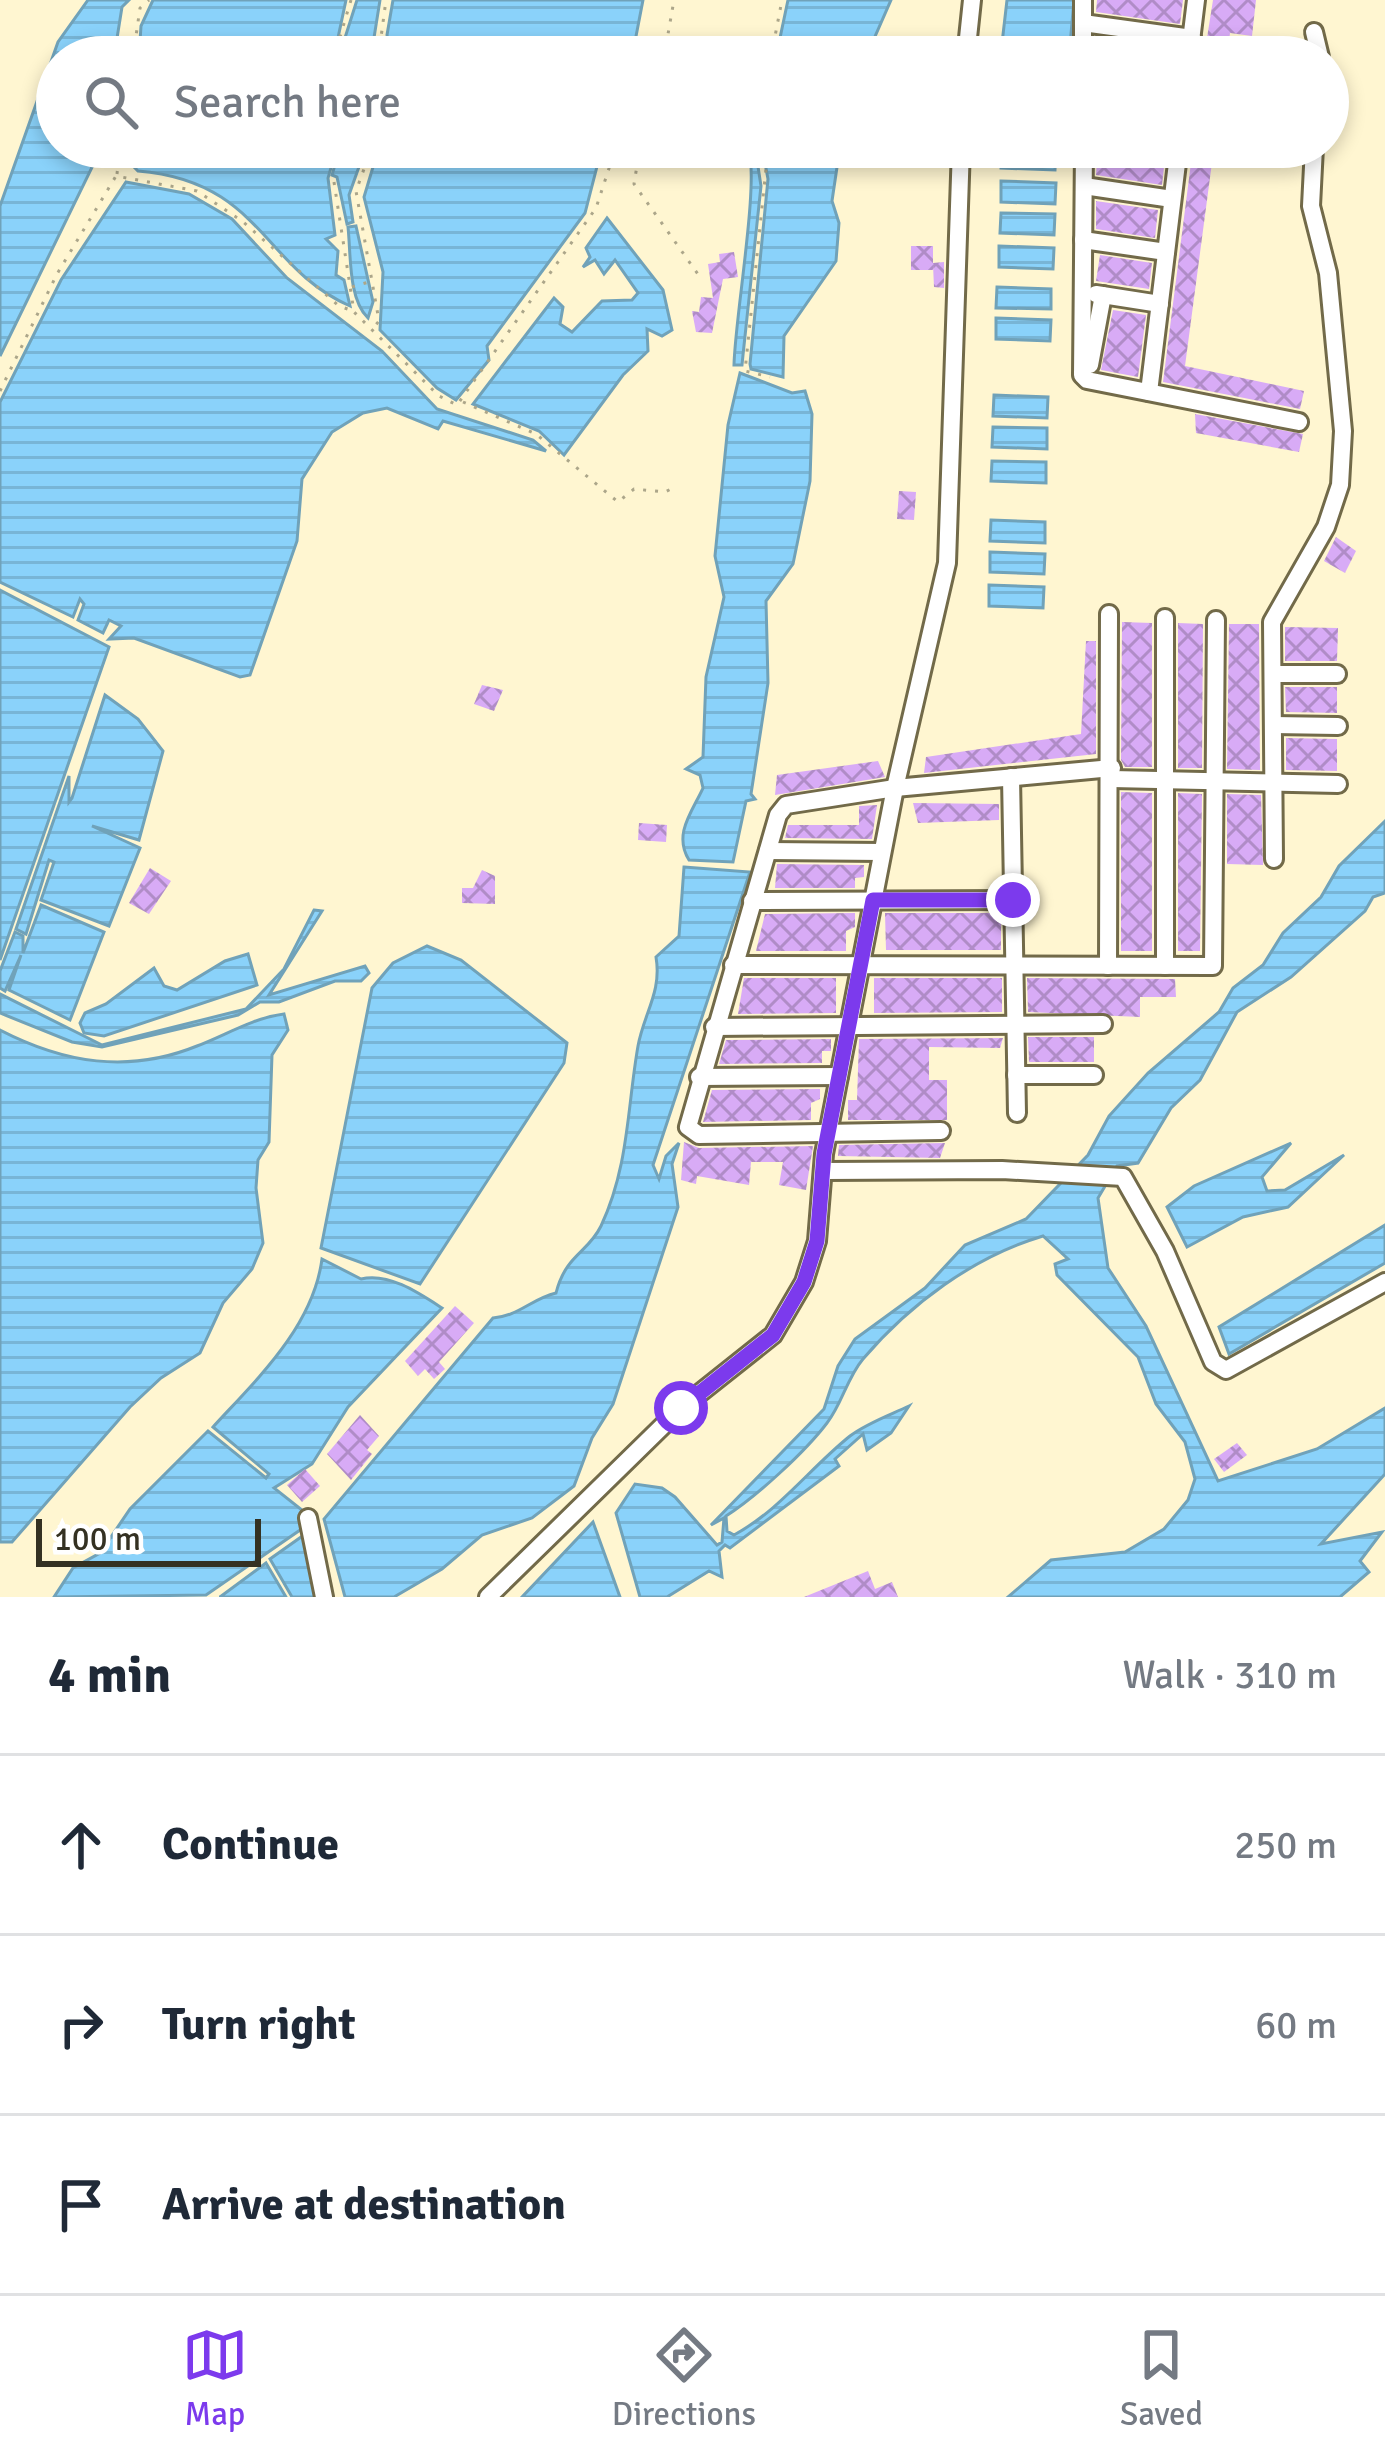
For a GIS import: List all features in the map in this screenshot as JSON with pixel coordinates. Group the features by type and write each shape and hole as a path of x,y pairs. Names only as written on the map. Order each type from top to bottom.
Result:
{"street":[{"path":"968,36 972,0"},
{"path":"1083,0 1083,36"},
{"path":"1192,36 1196,0"},
{"path":"1083,23 1177,36"},
{"path":"1314,32 1315,36"},
{"path":"488,1597 681,1408 773,1335 811,1262 828,1133 952,520 960,168"},
{"path":"1084,168 1082,375 1087,380 1298,422"},
{"path":"1149,392 1176,168"},
{"path":"1274,859 1273,622 1305,569 1340,485 1343,431 1328,273 1311,206 1313,168"},
{"path":"1084,186 1172,199"},
{"path":"1083,240 1166,252"},
{"path":"1083,292 1160,304"},
{"path":"1087,380 1103,296"},
{"path":"1108,966 1109,614"},
{"path":"1165,618 1165,966"},
{"path":"733,965 1213,966 1216,620"},
{"path":"1273,674 1337,674"},
{"path":"1273,725 1338,726"},
{"path":"940,1131 696,1134 686,1120 786,805 895,788 1112,773 1165,780 1338,784"},
{"path":"1012,777 1017,1113"},
{"path":"768,850 882,852"},
{"path":"752,901 1013,900"},
{"path":"714,1027 1103,1024"},
{"path":"1016,1075 1094,1075"},
{"path":"699,1076 839,1076"},
{"path":"825,1172 1118,1176 1132,1186 1220,1368 1238,1368 1385,1282"},
{"path":"308,1518 323,1597"}],"path":[{"path":"136,36 140,8 149,0"},
{"path":"340,36 351,0"},
{"path":"381,36 386,0"},
{"path":"668,36 674,0"},
{"path":"775,36 782,0"},
{"path":"0,391 57,274 117,168"},
{"path":"364,168 356,191 379,321 373,328"},
{"path":"116,176 197,191 242,221 339,306 373,328 439,396 457,405 596,208 609,168"},
{"path":"637,168 634,184 700,277"},
{"path":"766,168 745,371 770,377"},
{"path":"334,182 354,312"},
{"path":"351,287 374,281"},
{"path":"461,401 536,434 618,502 634,489 664,492 674,488"}],"water":[{"path":"88,0 129,0 122,7 117,36 62,36"},
{"path":"153,0 346,0 338,36 140,36"},
{"path":"357,0 380,0 374,36 346,36"},
{"path":"393,0 643,0 636,36 387,35"},
{"path":"788,0 891,0 875,36 780,36"},
{"path":"1007,0 1074,0 1071,36 1003,36"},
{"path":"36,104 36,168 92,168 0,356 0,206"},
{"path":"135,168 331,168 335,235 326,239 338,251 336,275 344,280 350,306 321,290 236,208 211,191 179,178"},
{"path":"334,168 359,168 349,195 353,222 347,224 337,177 332,175"},
{"path":"373,168 597,168 585,213 487,346 489,360 456,400 437,388 380,330 383,272 364,197"},
{"path":"751,168 758,168 761,186 742,365 734,365 749,218"},
{"path":"766,168 837,168 832,201 839,223 836,261 784,336 783,377 751,369 750,364"},
{"path":"1001,181 1056,183 1055,204 1001,202"},
{"path":"126,182 189,194 232,219 287,278 382,351 437,409 533,440 546,451 443,421 438,429 387,408 363,413 332,432 302,479 297,541 250,675 240,677 134,638 109,639 121,626 109,620 103,633 78,620 84,604 80,599 73,617 0,582 0,402 61,280"},
{"path":"1001,213 1055,214 1054,235 1000,233"},
{"path":"607,218 663,290 672,330 662,336 647,329 648,351 623,375 564,455 539,431 473,404 554,298 563,307 560,324 572,332 602,301 632,300 638,293 615,260 604,274 595,260 583,267 590,257 586,248"},
{"path":"356,226 373,302 368,318 357,300 352,276 348,227"},
{"path":"999,246 1054,248 1053,269 999,267"},
{"path":"997,287 1051,289 1051,309 996,308"},
{"path":"996,318 1051,320 1050,341 996,339"},
{"path":"740,373 792,393 805,391 812,414 810,481 793,564 766,601 768,683 751,794 755,799 746,801 733,862 689,860 683,832 703,788 700,775 686,769 703,757 706,677 724,597 715,556 728,425"},
{"path":"994,395 1048,397 1047,418 993,416"},
{"path":"993,427 1047,428 1047,449 992,447"},
{"path":"992,461 1046,462 1046,483 991,481"},
{"path":"991,520 1045,522 1045,543 990,541"},
{"path":"990,552 1045,554 1044,574 990,572"},
{"path":"989,585 1044,587 1043,608 989,606"},
{"path":"0,590 109,647 0,960"},
{"path":"105,695 138,719 163,751 139,840 92,826 140,848 109,926 41,900 54,862 49,860 26,934 16,929 69,776 69,802 72,798"},
{"path":"1385,821 1385,893 1373,897 1365,911 1291,977 1237,1012 1200,1080 1171,1108 1138,1163 1117,1166 1098,1198 1108,1268 1146,1326 1218,1481 1317,1449 1385,1408 1385,1474 1321,1544 1382,1532 1360,1561 1369,1572 1340,1597 1008,1597 1051,1560 1125,1552 1164,1529 1188,1500 1195,1479 1185,1442 1156,1404 1138,1357 1057,1275 1055,1264 1068,1259 1043,1236 968,1270 901,1320 857,1366 818,1435 726,1516 727,1531 734,1535 766,1513 857,1431 909,1406 891,1433 867,1450 863,1434 835,1459 839,1466 730,1548 725,1545 719,1551 722,1577 709,1571 667,1597 640,1597 616,1513 635,1484 662,1488 717,1545 722,1542 724,1518 711,1525 824,1409 838,1366 855,1339 925,1288 965,1245 1026,1219 1088,1155 1109,1116 1148,1073 1219,1012 1233,988 1263,965 1283,933 1321,897 1339,866"},
{"path":"684,867 750,872 653,1165 659,1179 666,1156 679,1143 672,1164 678,1207 613,1404 592,1438 574,1486 532,1518 482,1535 442,1569 394,1597 345,1597 324,1519 493,1318 556,1293 565,1270 601,1226 622,1159 638,1046 657,981 656,957 679,936"},
{"path":"41,905 104,932 70,1020 9,990 21,955 5,991 0,988 0,971 15,932 23,936 23,953"},
{"path":"314,910 322,911 269,995 365,966 369,973 361,981 335,981 279,1002 260,1002 238,1015 102,1047 72,1042 0,1013 0,994 102,1045 246,1009 284,969"},
{"path":"427,946 461,960 567,1043 564,1063 420,1284 321,1248 372,988 393,963"},
{"path":"248,954 257,985 104,1036 84,1033 80,1023 85,1013 106,1004 154,968 164,986 177,990 225,961"},
{"path":"284,1014 288,1030 272,1055 269,1142 258,1160 256,1188 263,1243 252,1269 223,1303 200,1353 161,1378 130,1407 12,1542 0,1542 0,1030 72,1057 121,1062 171,1055"},
{"path":"1291,1143 1262,1177 1267,1191 1285,1190 1344,1155 1288,1207 1243,1217 1187,1247 1167,1207 1194,1186"},
{"path":"1385,1225 1385,1263 1229,1354 1219,1327"},
{"path":"322,1259 361,1279 382,1278 403,1285 442,1308 348,1407 312,1464 274,1488 307,1514 303,1528 206,1595 54,1597 73,1568 100,1553 130,1509 208,1431 266,1478 269,1474 213,1427 295,1329 317,1284"},
{"path":"593,1522 620,1597 522,1597"},
{"path":"311,1530 331,1597 292,1597 270,1559"},
{"path":"266,1563 286,1597 220,1597"}],"building":[{"path":"1097,0 1183,0 1180,24 1096,12"},
{"path":"1213,0 1256,0 1252,36 1207,36"},
{"path":"1096,168 1164,168 1162,185 1096,175"},
{"path":"1190,168 1211,168 1185,366 1304,391 1300,409 1163,382"},
{"path":"1096,201 1158,210 1155,238 1096,229"},
{"path":"911,246 933,246 933,263 944,262 944,288 934,287 933,265 933,270 911,270"},
{"path":"734,252 738,277 723,279 712,333 696,332 692,311 699,312 701,297 713,298 708,264 720,262 719,254"},
{"path":"1100,255 1152,263 1149,289 1096,281"},
{"path":"1113,310 1146,315 1138,377 1101,370"},
{"path":"1195,414 1303,434 1299,452 1196,433"},
{"path":"899,491 916,492 914,520 897,519"},
{"path":"1336,537 1356,551 1345,573 1324,561"},
{"path":"1122,622 1152,623 1152,767 1125,767 1121,760"},
{"path":"1178,623 1203,624 1202,768 1178,768"},
{"path":"1229,624 1259,624 1260,770 1227,769"},
{"path":"1285,627 1338,628 1337,661 1285,661"},
{"path":"1086,641 1096,641 1096,754 924,773 926,757 1081,734"},
{"path":"482,685 503,690 494,711 474,704"},
{"path":"1285,687 1337,687 1337,713 1286,712"},
{"path":"1286,738 1337,739 1337,771 1286,770"},
{"path":"878,761 885,777 775,795 777,775"},
{"path":"1121,792 1152,793 1152,951 1121,951"},
{"path":"1178,793 1202,794 1200,951 1178,951"},
{"path":"1227,794 1261,795 1263,865 1227,864"},
{"path":"913,803 999,804 999,820 918,823"},
{"path":"877,805 872,839 785,838 788,825 859,825 859,806"},
{"path":"639,823 667,825 666,842 638,840"},
{"path":"777,864 864,865 864,877 855,878 855,888 775,888"},
{"path":"150,868 171,881 149,914 129,903"},
{"path":"482,870 495,876 495,904 462,903 462,888 473,888"},
{"path":"855,913 855,927 846,931 846,951 756,951 765,914"},
{"path":"885,913 1001,913 1001,950 886,950"},
{"path":"744,978 836,978 836,1013 738,1014"},
{"path":"874,978 1002,978 1002,1012 874,1013"},
{"path":"1027,978 1175,979 1176,997 1140,997 1140,1017 1028,1012"},
{"path":"1028,1037 1094,1037 1094,1062 1029,1062"},
{"path":"1003,1038 1000,1048 929,1047 929,1080 947,1080 947,1120 848,1120 848,1100 857,1100 859,1039"},
{"path":"831,1039 831,1051 822,1051 822,1063 719,1064 726,1040"},
{"path":"820,1089 820,1099 811,1103 811,1120 703,1122 712,1090"},
{"path":"684,1142 699,1148 813,1146 806,1190 779,1185 783,1162 751,1162 749,1185 697,1176 696,1184 681,1180"},
{"path":"945,1143 940,1158 838,1156 839,1145"},
{"path":"455,1306 474,1323 439,1362 445,1369 434,1379 425,1369 418,1376 405,1361"},
{"path":"360,1415 379,1436 367,1450 372,1454 351,1480 327,1454"},
{"path":"1237,1443 1247,1455 1224,1472 1214,1459"},
{"path":"305,1469 320,1486 302,1502 287,1485"},
{"path":"868,1571 875,1589 892,1582 898,1597 804,1597"}],"route":[{"path":"681,1408 773,1335 804,1282 817,1241 824,1154 873,900 1013,900"}]}
